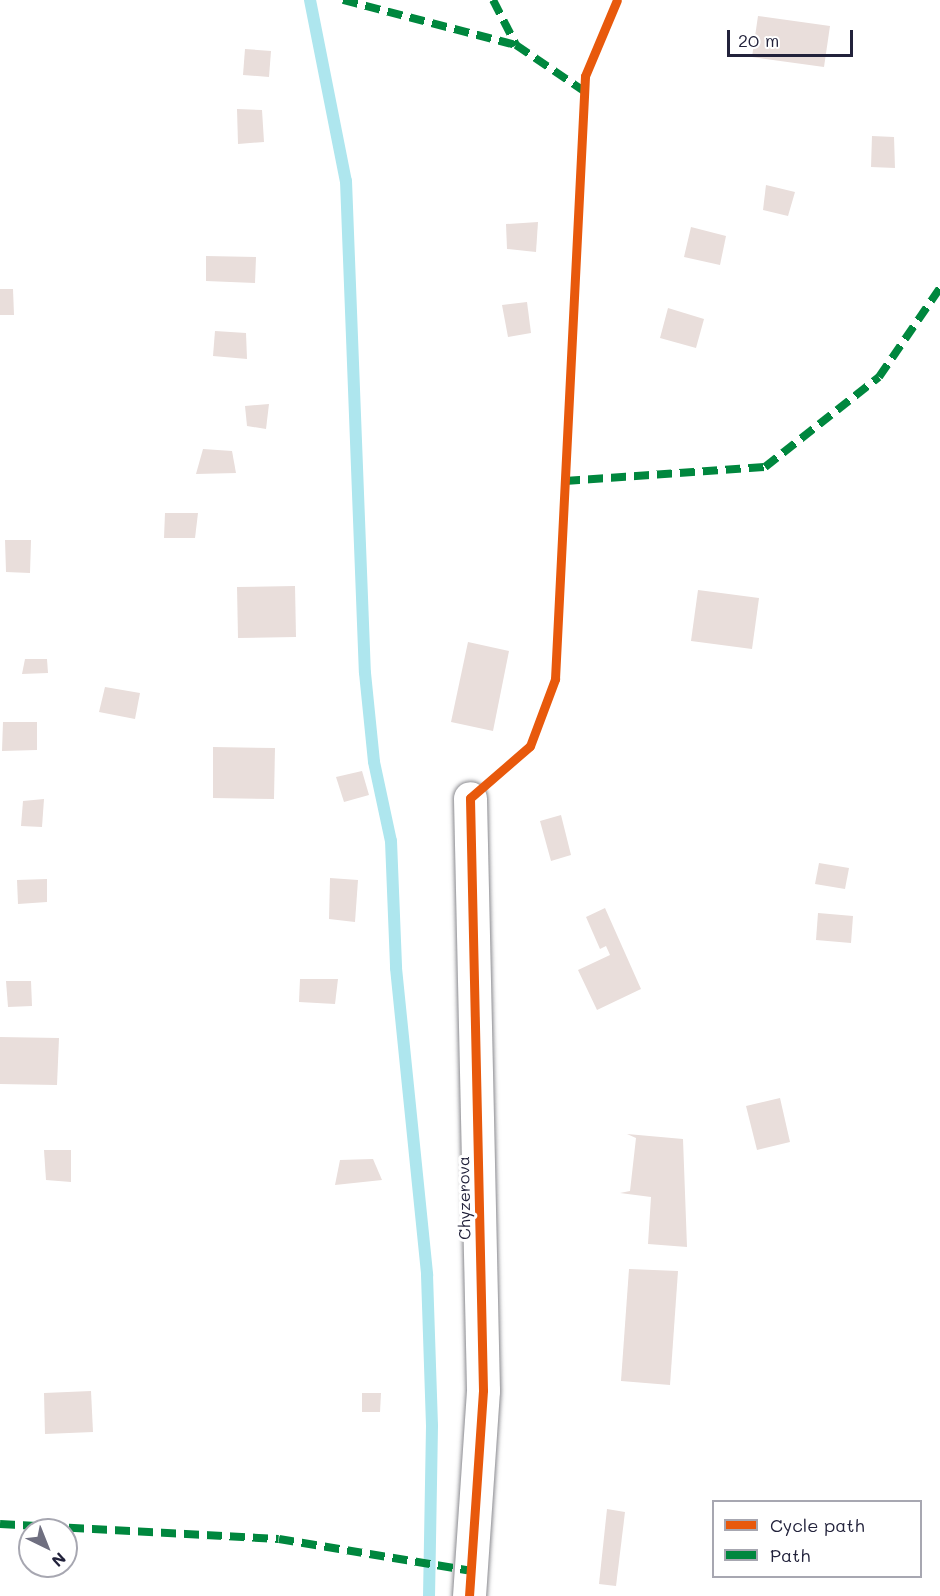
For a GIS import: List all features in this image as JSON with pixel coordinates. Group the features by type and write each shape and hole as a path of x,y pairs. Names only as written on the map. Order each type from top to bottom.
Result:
{"street":[{"name":"Chyzerova","path":"469,1596 483,1390 470,798"}],"building":[{"path":"758,16 830,26 824,67 752,57"},
{"path":"245,49 271,51 269,77 243,75"},
{"path":"237,109 262,110 264,142 238,144"},
{"path":"872,136 894,137 895,168 871,167"},
{"path":"766,185 795,192 788,216 763,210"},
{"path":"538,222 536,252 507,249 506,224"},
{"path":"691,227 726,236 720,265 684,257"},
{"path":"206,256 256,257 255,283 206,281"},
{"path":"0,289 13,289 14,315 0,315"},
{"path":"527,302 531,333 508,337 502,305"},
{"path":"668,308 704,319 696,348 660,338"},
{"path":"215,331 246,333 247,359 213,356"},
{"path":"269,404 266,429 247,426 245,406"},
{"path":"203,449 232,451 236,473 196,474"},
{"path":"165,513 198,513 195,538 164,538"},
{"path":"5,540 31,540 30,573 6,572"},
{"path":"295,586 296,637 238,638 237,587"},
{"path":"698,590 759,598 752,649 691,641"},
{"path":"468,642 509,651 493,731 451,722"},
{"path":"25,659 47,659 48,673 22,674"},
{"path":"105,687 140,693 135,719 99,712"},
{"path":"3,722 37,722 37,750 2,751"},
{"path":"213,747 275,748 274,799 213,798"},
{"path":"362,771 369,795 344,802 336,777"},
{"path":"44,799 42,827 21,826 23,801"},
{"path":"561,815 571,855 551,861 540,821"},
{"path":"819,863 849,868 845,889 815,884"},
{"path":"330,878 358,880 355,922 329,919"},
{"path":"47,879 47,902 18,904 17,880"},
{"path":"605,908 641,989 597,1010 578,970 610,955 606,946 600,949 586,917"},
{"path":"818,913 853,916 851,943 816,940"},
{"path":"300,979 338,979 335,1004 299,1002"},
{"path":"6,981 31,981 32,1006 8,1007"},
{"path":"0,1037 59,1038 57,1085 0,1084"},
{"path":"780,1098 790,1142 757,1150 746,1106"},
{"path":"627,1134 683,1139 687,1247 648,1244 651,1197 620,1193 630,1191 636,1138"},
{"path":"44,1150 71,1150 71,1182 46,1180"},
{"path":"373,1159 382,1180 335,1185 340,1160"},
{"path":"629,1269 678,1271 670,1385 621,1381"},
{"path":"91,1391 93,1432 45,1434 44,1393"},
{"path":"362,1393 381,1393 380,1412 362,1412"},
{"path":"607,1509 625,1512 616,1586 599,1584"}],"waterway":[{"path":"310,0 346,181 365,673 374,762 391,841 396,968 427,1275 432,1426 429,1596"}],"marked path":[{"path":"343,0 516,45"},
{"path":"493,0 516,45 584,91"},
{"path":"565,481 765,467 879,377 940,288"},
{"path":"0,1524 279,1539 467,1570"}],"cycle path":[{"path":"469,1596 483,1390 470,798 530,746 555,679 585,76 617,0"}]}
